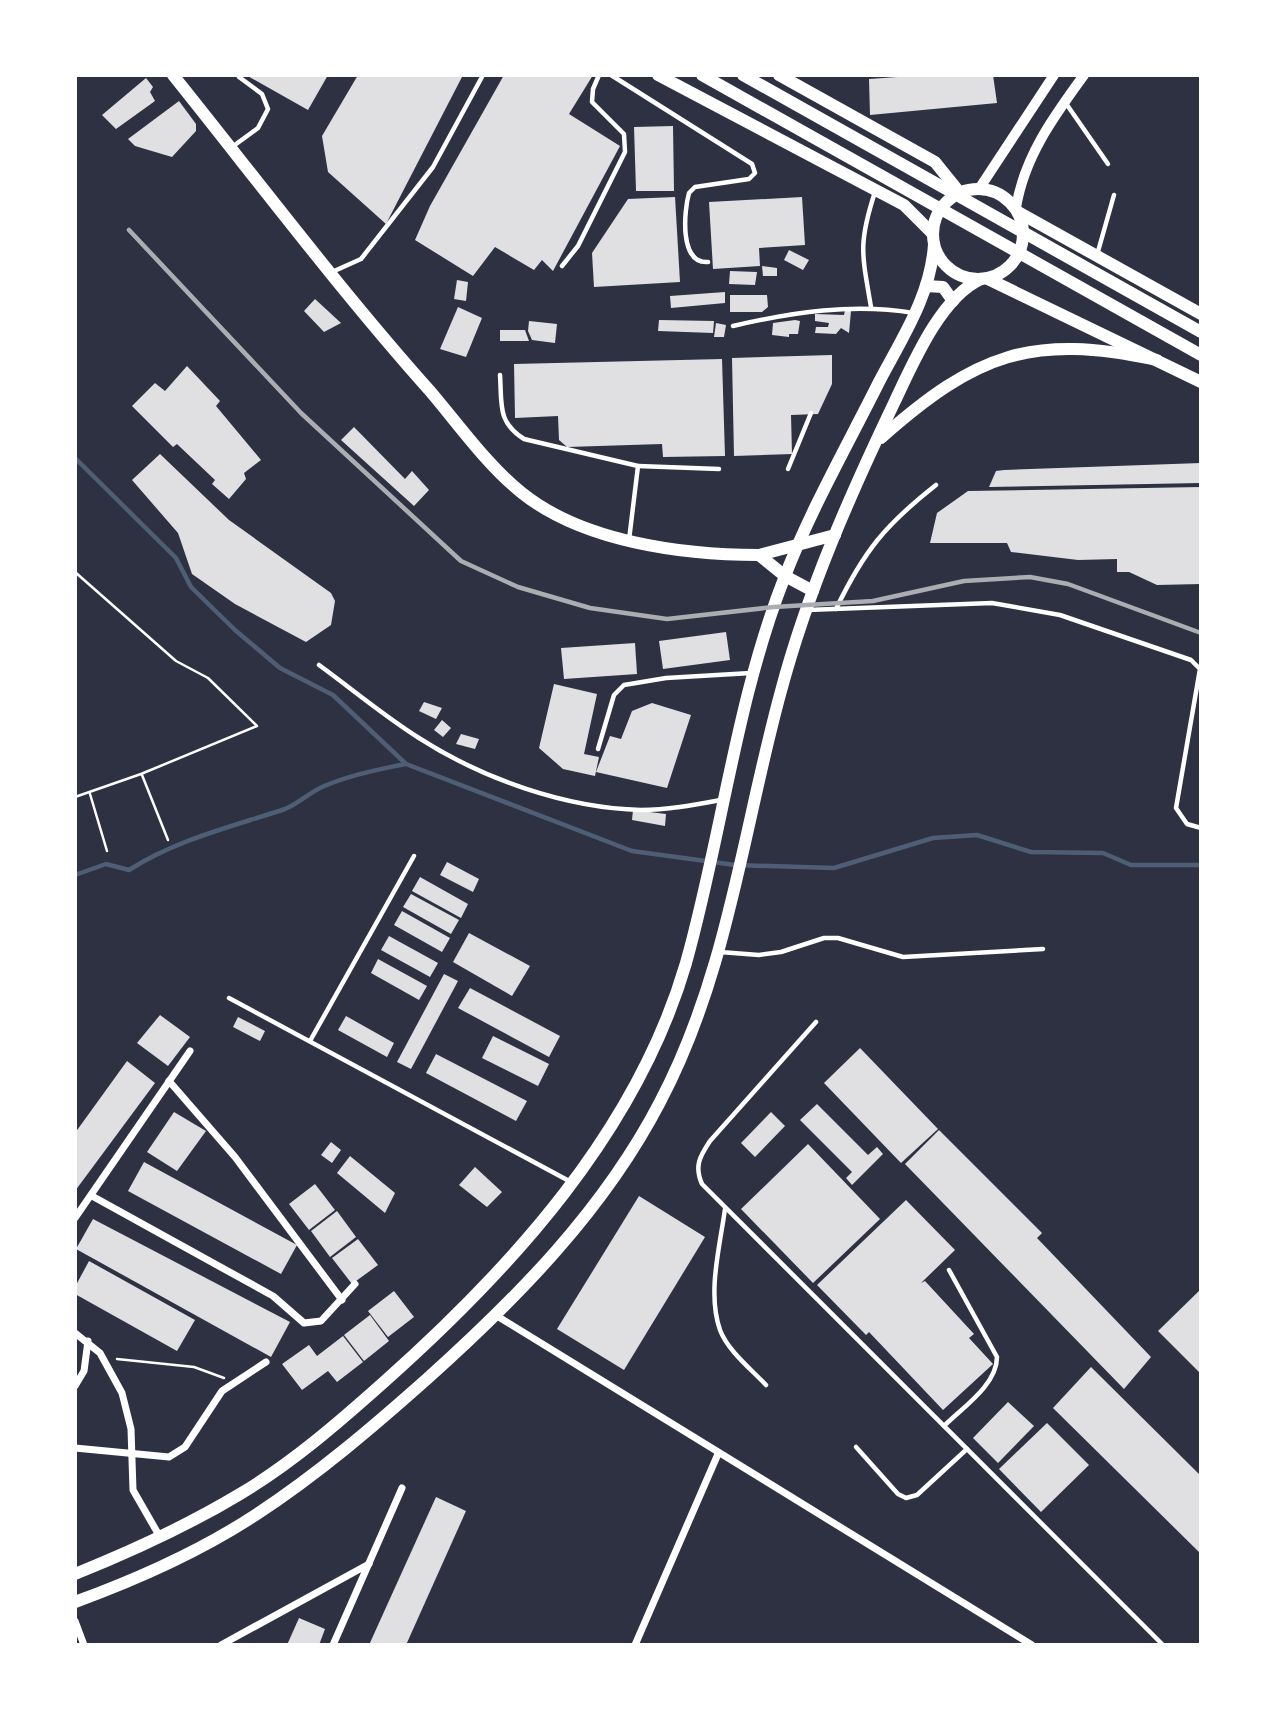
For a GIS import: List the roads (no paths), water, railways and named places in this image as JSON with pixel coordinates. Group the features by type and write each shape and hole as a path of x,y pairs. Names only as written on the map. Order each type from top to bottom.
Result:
{"main road":[{"path":"658,75 916,214 933,239 946,266 956,274 984,279 1201,382"},
{"path":"702,75 1201,355"},
{"path":"743,75 1201,332"},
{"path":"779,75 935,162 960,192"},
{"path":"179,77 231,147 386,342 523,494 571,522 657,547 759,555 835,535"},
{"path":"75,1574 160,1538 257,1483 348,1414 413,1356 517,1252 572,1182 638,1078 665,1021 685,964 718,818 785,576 915,313 926,286 938,214 960,192 979,189 993,191 1017,210 1096,257 1201,314"},
{"path":"75,1602 127,1583 256,1515 368,1432 497,1316 599,1200 661,1101 696,1023 736,887 780,693 804,610 835,535 919,353 967,286 1007,269 1020,253 1024,239 1017,210"},
{"path":"926,286 943,287 954,301"},
{"path":"876,442 943,386 1001,358 1056,347 1088,348 1157,360"},
{"path":"759,555 785,576 813,591"}],"street":[{"path":"979,189 1054,75"},
{"path":"1017,210 1027,166 1064,102 1084,75"},
{"path":"75,1218 190,1051"},
{"path":"169,1082 235,1157 342,1300"},
{"path":"92,1196 273,1296 304,1323 321,1321 355,1284"},
{"path":"497,1316 1032,1645"},
{"path":"75,1333 100,1353 122,1393 131,1429 133,1490 160,1538"},
{"path":"75,1386 85,1371 88,1341"},
{"path":"75,1448 161,1458 177,1453 185,1447 215,1401 233,1382 254,1373 266,1362"},
{"path":"635,1645 718,1454"},
{"path":"333,1645 402,1488"},
{"path":"221,1645 369,1564"},
{"path":"75,1621 84,1645"}],"lane":[{"path":"331,272 361,259 433,167 482,75"},
{"path":"562,266 578,246 625,152 624,134 592,102 593,89 599,75"},
{"path":"611,75 752,164 755,173 749,179 695,187 689,192 686,224 689,252 694,258 708,262"},
{"path":"231,147 258,128 268,109 262,94 239,77"},
{"path":"1064,102 1108,164"},
{"path":"871,307 861,252 862,232 876,191"},
{"path":"1096,257 1114,195"},
{"path":"733,326 827,309 871,307 915,313"},
{"path":"500,375 504,422 509,430 524,439 638,466 719,469"},
{"path":"788,470 811,413"},
{"path":"629,541 638,466"},
{"path":"836,609 856,567 873,542 904,510 936,485"},
{"path":"804,610 992,603 1060,615 1191,660 1200,669 1176,808 1187,824 1201,828"},
{"path":"320,665 417,737 457,760 495,777 565,799 613,808 681,808 723,800"},
{"path":"598,749 614,695 624,685 666,678 756,673"},
{"path":"310,1041 414,856"},
{"path":"719,952 758,956 781,952 824,938 838,938 904,957 1043,950"},
{"path":"229,998 572,1182"},
{"path":"816,1022 700,1156 696,1172 702,1184 1163,1645"},
{"path":"725,1208 715,1287 720,1330 732,1348 766,1385"},
{"path":"944,1426 987,1384 997,1364 997,1357 949,1270"},
{"path":"856,1447 898,1494 906,1497 917,1495 967,1449"}],"waterway":[{"path":"75,458 176,558 191,587 235,630 280,668 333,695 406,764 632,851 735,865 834,868 933,838 977,835 1031,852 1103,853 1131,865 1201,865"},
{"path":"75,875 106,864 129,870 186,842 285,809 332,783 405,764"}],"railway":[{"path":"129,230 301,413 461,561 518,587 590,608 667,619 774,607 873,601 964,581 1030,577 1068,584 1201,633"}]}
